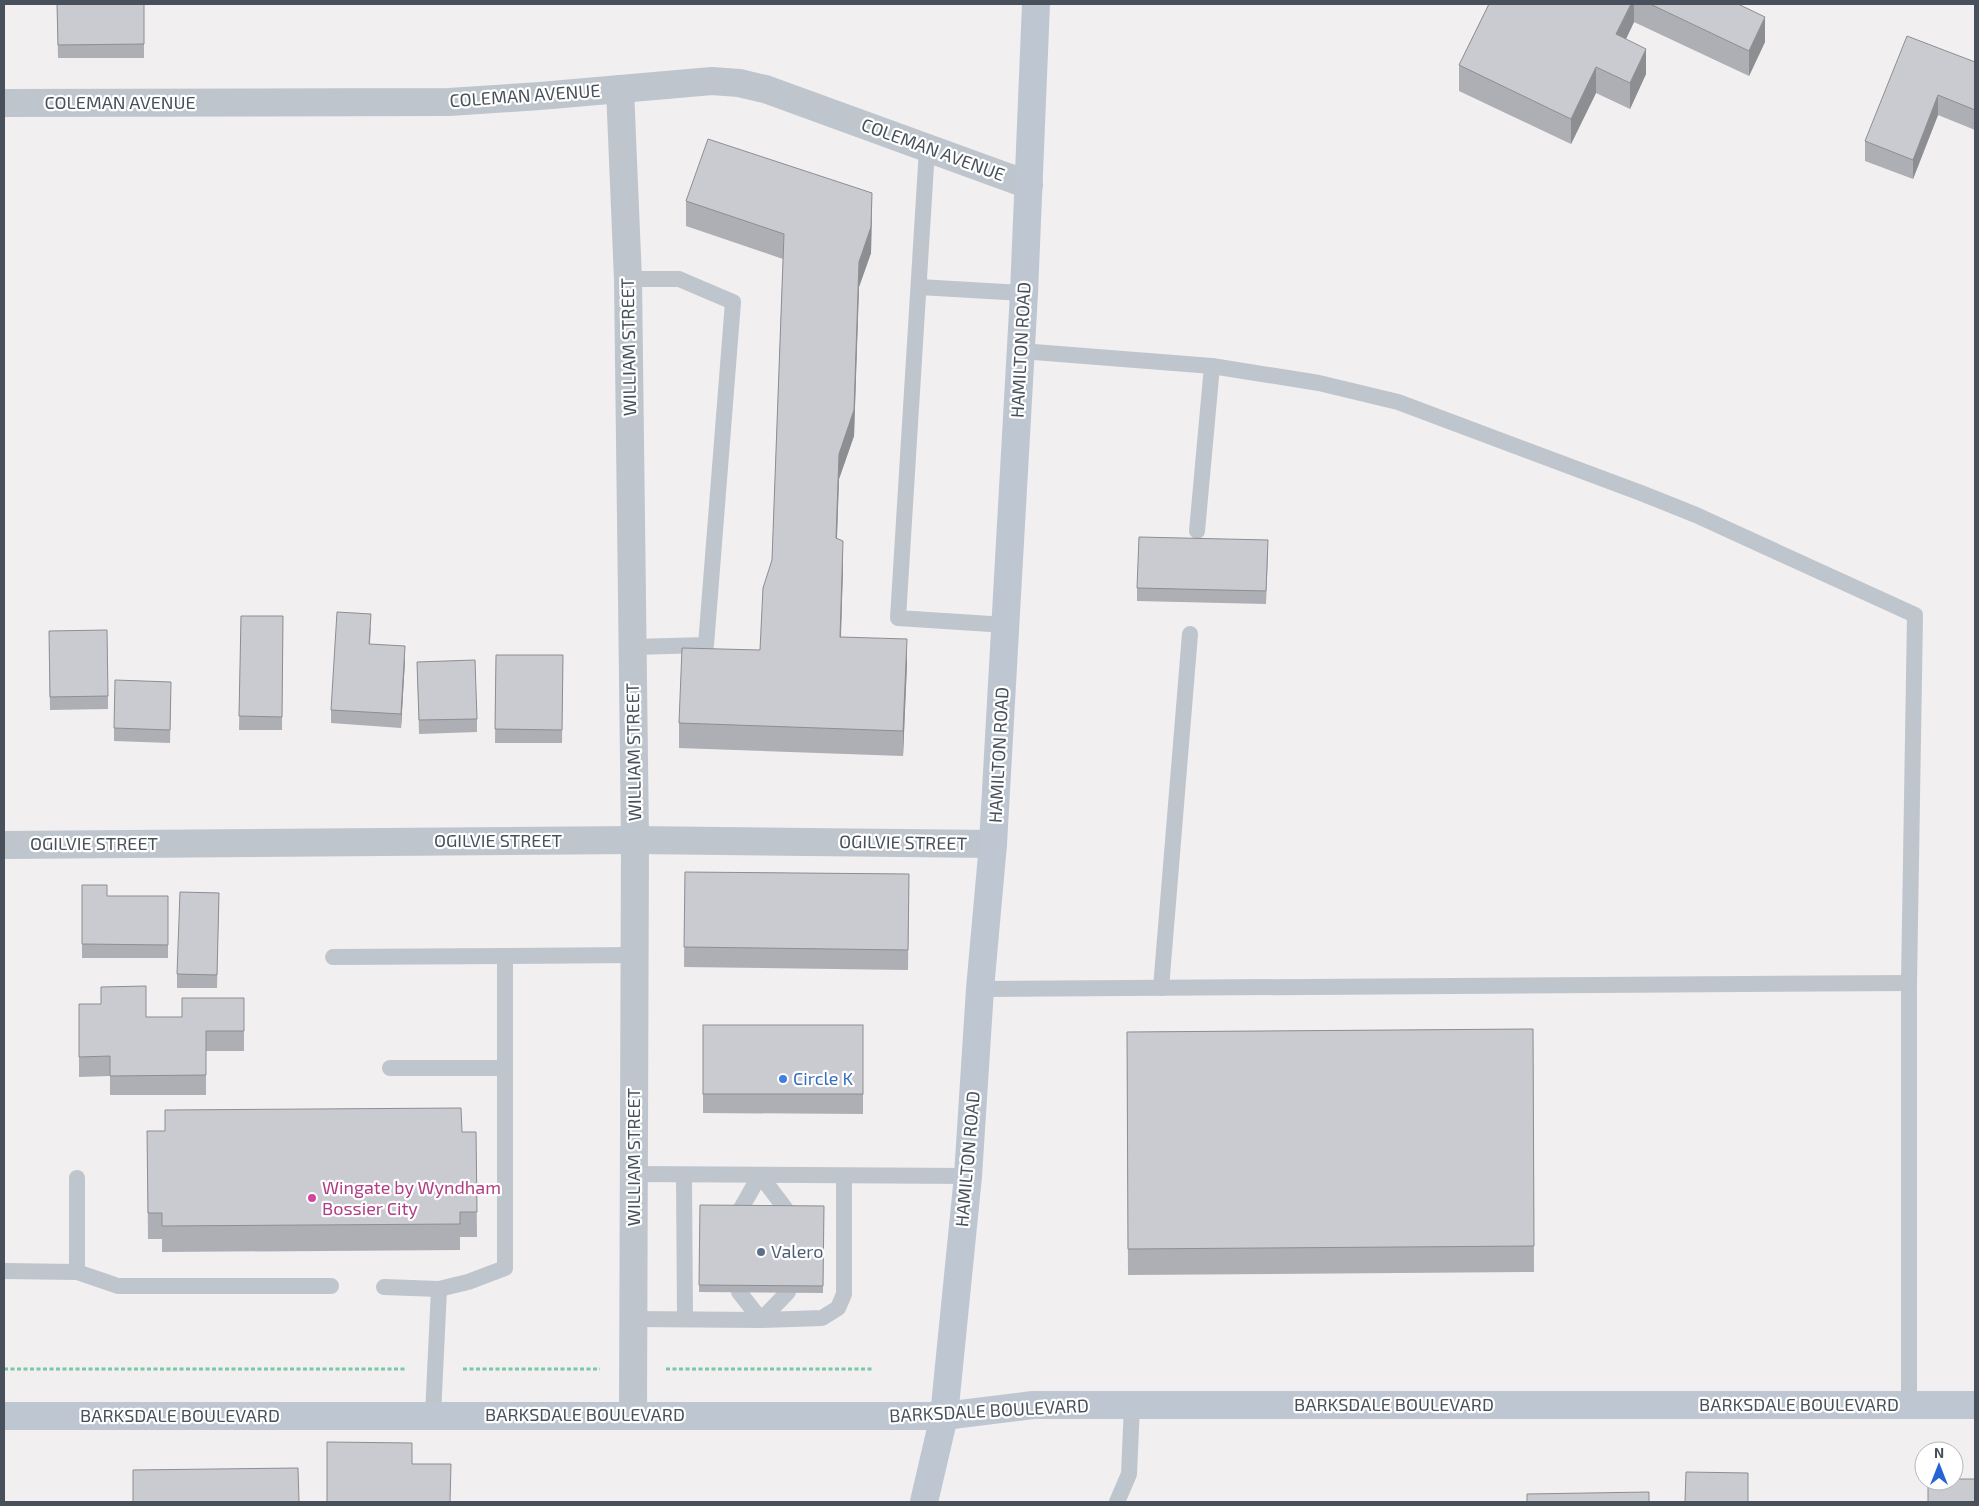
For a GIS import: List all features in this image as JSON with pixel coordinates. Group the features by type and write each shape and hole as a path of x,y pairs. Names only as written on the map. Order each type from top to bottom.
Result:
{"main road":[{"name":"HAMILTON ROAD","path":"924,1502 944,1416 968,1176 980,989 993,844 1024,293 1036,4"},
{"name":"BARKSDALE BOULEVARD","path":"4,1416 944,1416 1033,1406 1975,1405"}],"street":[{"name":"COLEMAN AVENUE","path":"4,103 449,102 712,81 739,83 765,89 1029,185"},
{"name":"WILLIAM STREET","path":"620,89 628,278 635,840 633,1415"},
{"name":"OGILVIE STREET","path":"4,845 635,840 993,844"}],"lane":[{"path":"927,148 898,618 1006,625"},
{"path":"628,278 679,279 733,302 706,645 633,647"},
{"path":"919,287 1024,293"},
{"path":"1021,351 1212,366 1319,383 1398,402 1696,515 1915,615 1909,983 1909,1405"},
{"path":"1197,532 1212,366"},
{"path":"1161,988 1190,634"},
{"path":"333,957 635,955"},
{"path":"384,1287 439,1289 468,1282 505,1268 505,956"},
{"path":"980,989 1909,983"},
{"path":"390,1068 505,1068"},
{"path":"634,1174 968,1176"},
{"path":"684,1175 685,1318"},
{"path":"739,1212 760,1175"},
{"path":"760,1175 788,1212"},
{"path":"633,1319 762,1320 822,1318 838,1308 844,1294 844,1176"},
{"path":"77,1178 77,1272"},
{"path":"4,1271 77,1272 118,1286 331,1286"},
{"path":"433,1415 439,1289"},
{"path":"739,1292 762,1320"},
{"path":"762,1320 788,1292"},
{"path":"1117,1502 1129,1474 1132,1405"}],"path":[{"path":"4,1369 592,1369"},
{"path":"669,1369 873,1369"}],"building":[{"path":"57,4 144,4 144,44 58,45"},
{"path":"1489,4 1631,4 1616,34 1646,49 1630,83 1596,67 1571,119 1459,65"},
{"path":"1650,4 1738,4 1765,17 1749,51"},
{"path":"1907,36 1975,62 1975,110 1938,95 1913,160 1865,141"},
{"path":"708,139 872,193 871,227 859,262 854,410 839,454 836,538 843,541 840,637 907,639 903,731 679,723 682,648 760,650 763,588 772,560 784,234 686,201"},
{"path":"1139,537 1268,540 1266,591 1137,588"},
{"path":"337,612 371,614 369,644 405,646 401,714 331,710"},
{"path":"241,616 283,616 282,717 239,716"},
{"path":"107,630 108,696 50,697 49,631"},
{"path":"496,655 563,655 562,730 495,729"},
{"path":"475,660 477,719 419,720 417,662"},
{"path":"115,680 171,682 170,730 114,728"},
{"path":"685,872 909,874 908,950 684,947"},
{"path":"82,885 107,885 107,896 168,896 168,945 82,944"},
{"path":"180,892 219,893 217,975 177,974"},
{"path":"146,986 146,1017 182,1017 182,998 244,998 244,1031 206,1031 206,1075 110,1076 110,1056 79,1057 79,1004 101,1004 101,987"},
{"name":"Circle K","path":"703,1025 863,1025 863,1094 703,1094"},
{"path":"1533,1029 1534,1246 1128,1249 1127,1032"},
{"name":"Wingate by Wyndham Bossier City","path":"461,1108 462,1132 476,1132 477,1212 460,1212 460,1224 162,1226 162,1213 148,1213 147,1131 165,1131 165,1110"},
{"name":"Valero","path":"700,1205 824,1206 823,1286 699,1285"},
{"path":"327,1442 412,1443 412,1464 451,1464 450,1502 327,1502"},
{"path":"298,1468 299,1502 133,1502 133,1470"},
{"path":"1686,1472 1748,1473 1748,1502 1685,1502"},
{"path":"1964,1479 1975,1479 1975,1502 1928,1502 1928,1491 1964,1491"},
{"path":"1649,1492 1649,1502 1527,1502 1527,1494"}],"place":[{"name":"Circle K","path":"783,1079"},
{"name":"Wingate by Wyndham Bossier City","path":"312,1198"},
{"name":"Valero","path":"761,1252"}]}
